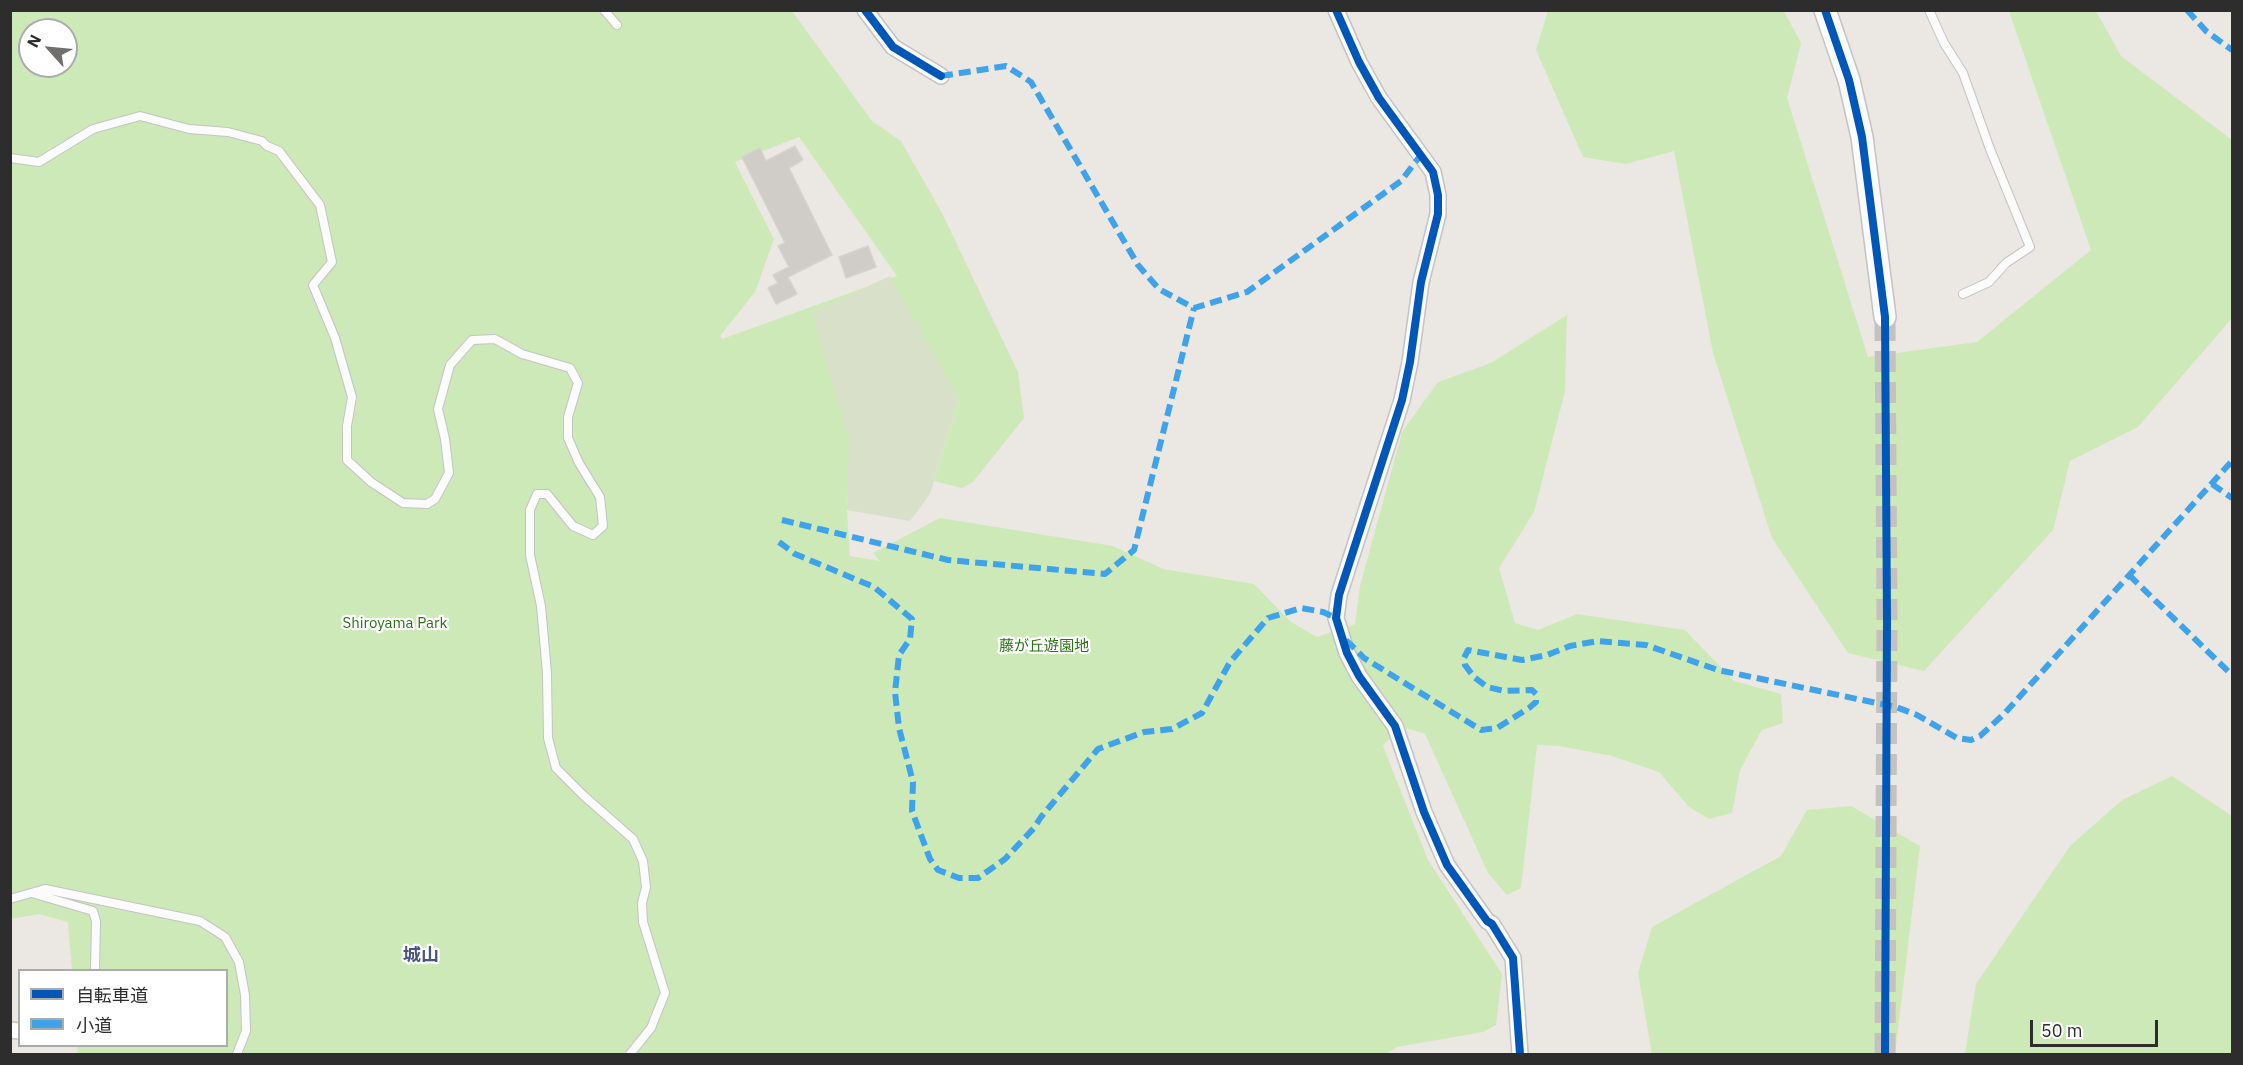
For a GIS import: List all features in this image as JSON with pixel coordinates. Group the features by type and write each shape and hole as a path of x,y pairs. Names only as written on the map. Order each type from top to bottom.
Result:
{"street":[{"path":"865,10 892,47 941,76"},
{"path":"1336,10 1359,62 1379,98 1433,172 1438,195 1438,214 1421,282 1410,362 1402,400 1339,595 1336,618 1351,661 1395,726 1424,813 1448,865 1514,958 1520,1054"},
{"path":"1825,10 1850,80 1862,137 1885,317"}],"lane":[{"path":"604,10 617,25"},
{"path":"1929,10 1944,44 1962,73 2030,247 2006,263 1989,282 1963,294"},
{"path":"10,158 39,162 93,129 140,116 189,129 239,135 262,141 279,151 320,206 332,262 313,285 335,338 352,397 347,426 347,459 371,482 403,503 427,504 435,500 449,473 445,439 438,409 450,365 472,340 495,339 522,354 570,368 578,383 568,417 568,438 579,463 600,497 603,526 593,535 573,526 547,494 537,494 530,510 530,555 541,606 547,673 548,738 556,768 633,839 643,861 646,887 642,903 644,922 665,993 651,1028 630,1054"},
{"path":"10,899 45,889 190,918 200,921 225,937 239,962 245,995 246,1031 237,1054"},
{"path":"32,893 93,911 96,921 95,969"}],"green space":[{"name":"Shiroyama Park","path":"11,11 792,11 872,121 901,141 942,213 1018,372 1024,418 973,482 962,488 934,481 959,399 954,390 849,468 847,510 850,556 880,561 873,553 940,518 1113,546 1163,569 1254,584 1291,622 1317,637 1355,624 1360,586 1402,432 1438,382 1491,363 1567,315 1565,391 1534,512 1499,568 1515,623 1538,630 1577,614 1685,630 1734,681 1781,694 1783,723 1762,730 1740,770 1732,813 1709,819 1689,807 1659,772 1612,756 1559,746 1537,745 1521,888 1507,895 1488,873 1425,734 1400,726 1383,746 1428,860 1502,974 1496,1025 1483,1032 1397,1047 1386,1054 78,1054 77,1047 228,1047 228,969 72,969 68,922 39,914 11,919","holes":["799,137 897,276 722,339 720,336 755,292 774,239 735,162"]},
{"path":"1548,11 1784,11 1801,43 1787,98 1868,357 1977,342 2091,250 2009,11 2096,11 2121,56 2232,140 2232,318 2138,427 2070,461 2053,530 1924,671 1848,653 1772,538 1713,353 1674,151 1626,164 1583,157 1536,50"},
{"path":"890,276 959,399 930,494 910,521 847,510 849,439 812,313"},
{"path":"2172,776 2232,816 2232,1054 1965,1054 1976,984 2070,846 2122,800"},
{"path":"1851,806 1920,846 1895,1054 1652,1054 1638,973 1652,927 1781,856 1807,810"}],"building":[{"path":"795,146 803,160 789,168 832,255 788,277 797,294 776,304 768,288 778,283 773,275 789,267 778,246 785,243 742,157 760,148 766,161"},
{"path":"868,246 876,267 846,278 839,257"}],"tunnel":[{"path":"1885,317 1887,620 1885,1054"}],"marked path":[{"path":"2187,10 2206,31 2232,50"},
{"path":"941,76 1006,66 1031,82 1138,265 1159,289 1194,308 1247,292 1401,181 1420,156"},
{"path":"782,520 948,560 1105,574 1134,550 1194,308"},
{"path":"1346,640 1364,658 1481,730 1497,728 1529,708 1536,702 1536,694 1532,690 1504,691 1487,687 1474,677 1465,665 1464,658 1468,650 1522,660 1547,655 1570,646 1598,641 1646,645 1718,670 1896,707 1917,715 1957,738 1971,740 1980,736 2004,714 2232,461"},
{"path":"2212,484 2232,498"},
{"path":"779,542 795,554 874,587 912,619 910,639 899,655 895,692 899,728 913,782 912,811 930,859 938,870 959,878 978,878 1005,859 1034,828 1098,749 1144,732 1172,729 1202,713 1230,662 1268,618 1301,608 1323,612 1336,618"},
{"path":"2129,575 2232,675"}],"cycle path":[{"path":"865,10 893,47 941,76"},
{"path":"1336,10 1359,62 1379,98 1433,172 1438,195 1438,214 1421,282 1410,362 1402,400 1339,595 1336,618 1347,653 1359,676 1395,726 1424,812 1447,865 1487,921 1492,924 1513,958 1520,1054"},
{"path":"1825,10 1849,80 1862,137 1885,317 1887,620 1885,1054"}],"district":[{"name":"城山","path":"421,956"}],"park label":[{"name":"藤が丘遊園地","path":"1044,647"}]}
